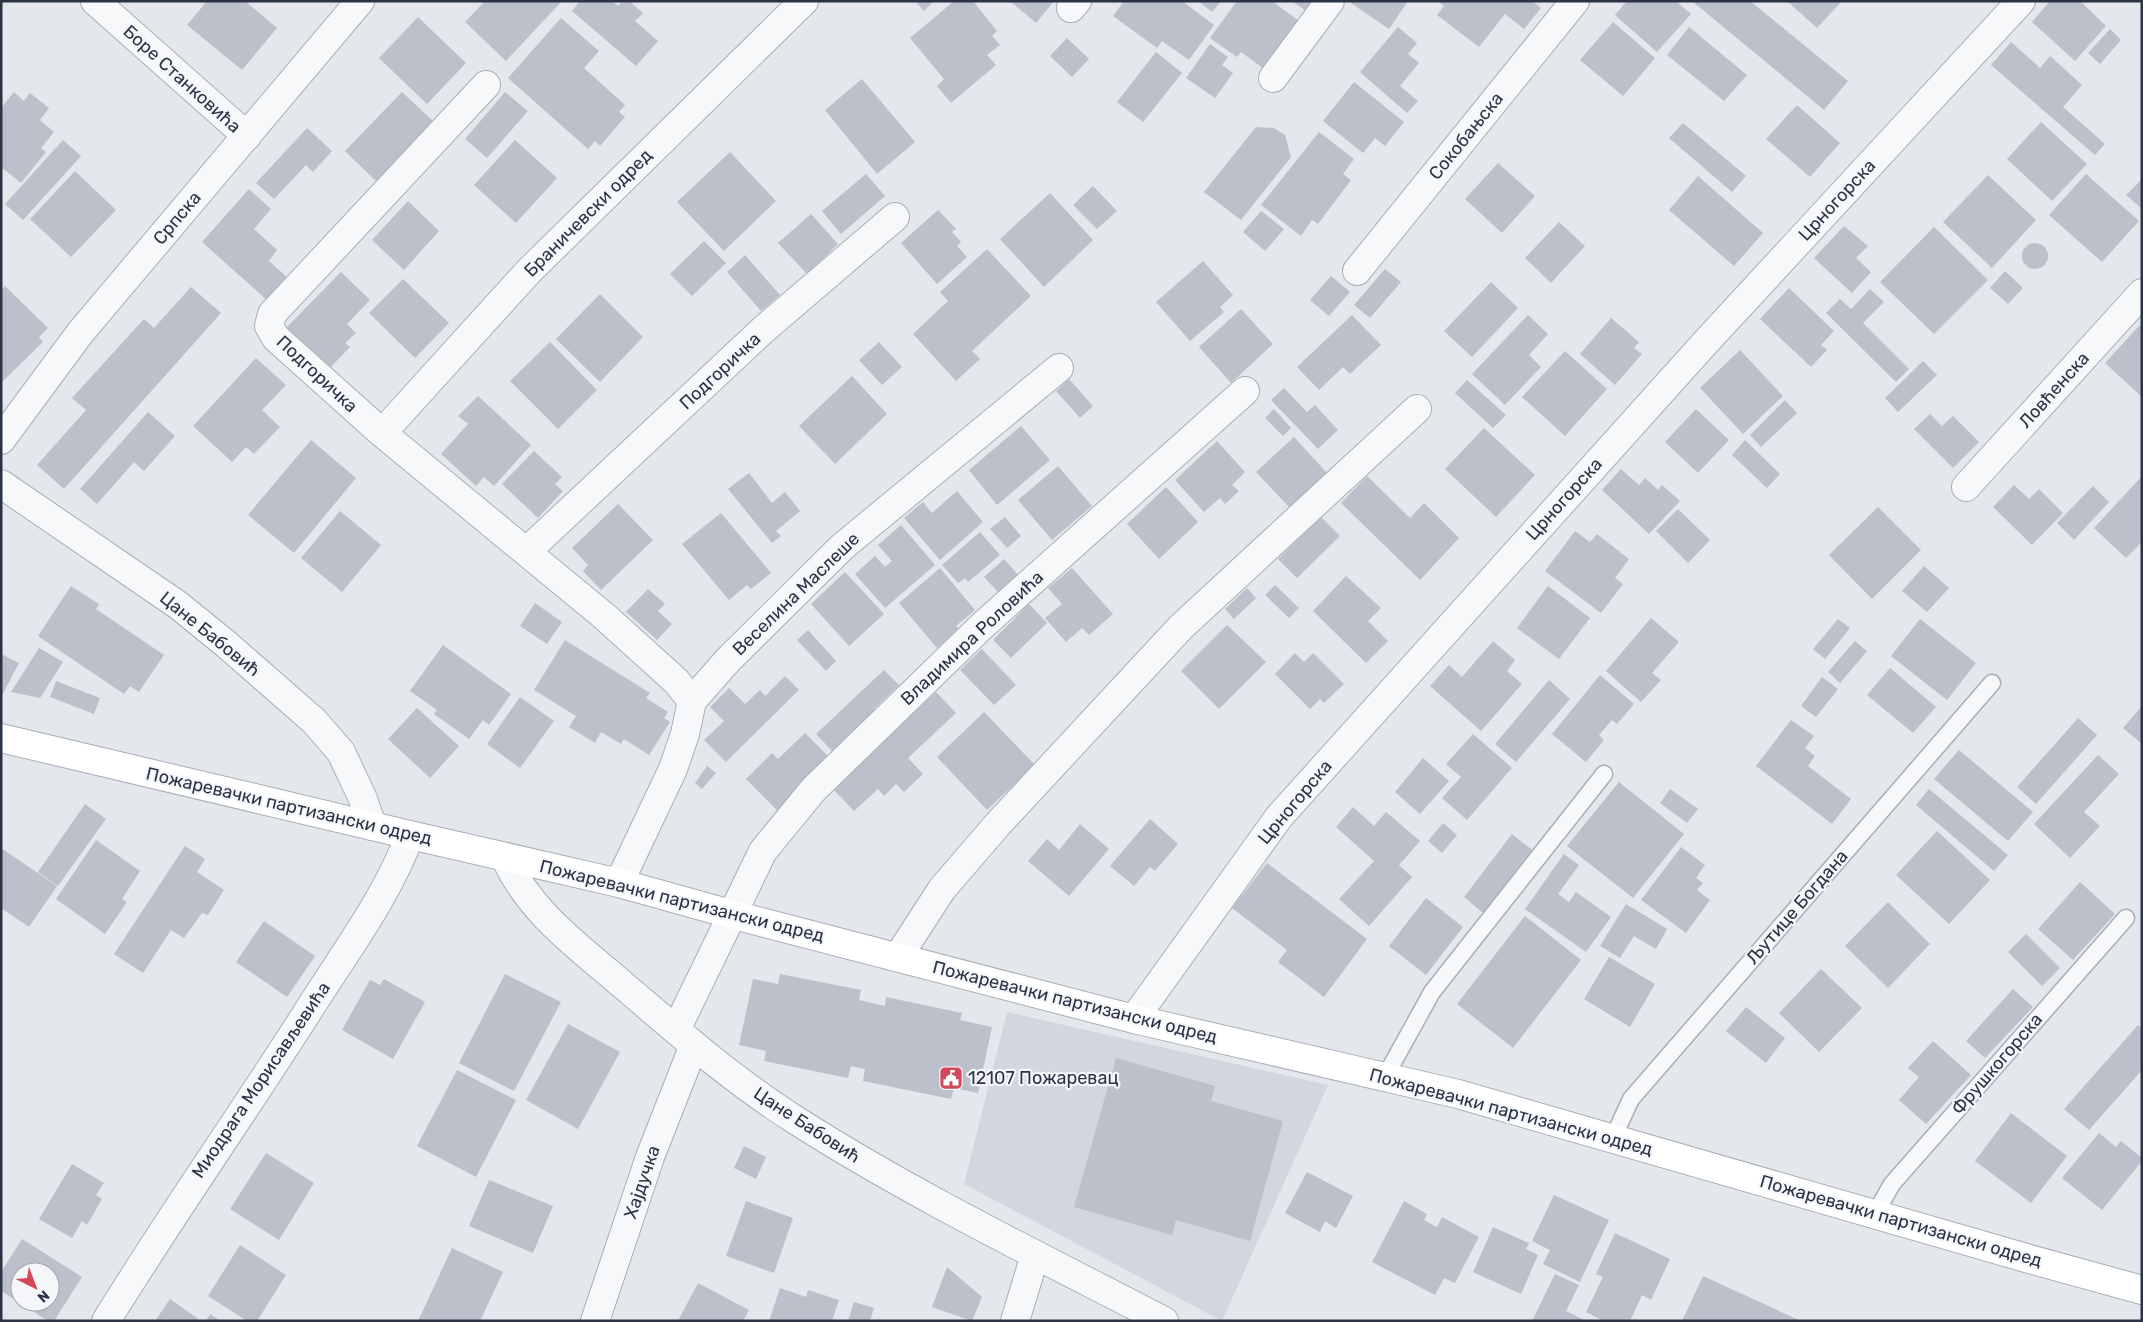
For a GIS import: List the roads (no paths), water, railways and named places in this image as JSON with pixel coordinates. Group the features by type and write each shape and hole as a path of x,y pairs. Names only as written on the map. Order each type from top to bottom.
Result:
{"street":[{"name":"Боре Станковића","path":"96,1 247,136"},
{"name":"Српска","path":"1,440 80,333 360,1"},
{"name":"Браничевски одред","path":"382,433 529,271 804,1"},
{"path":"1273,78 1330,1"},
{"name":"Сокобањска","path":"1357,271 1574,1"},
{"name":"Црногорска","path":"1134,1019 1279,817 1705,343 2021,1"},
{"name":"Подгоричка","path":"486,85 272,314 269,326 276,338 382,433 527,550 604,616 676,681 692,701"},
{"name":"Подгоричка","path":"527,550 764,330 895,216"},
{"name":"Ловћенска","path":"1966,487 2142,293"},
{"name":"Веселина Маслеше","path":"619,883 673,769 685,734 692,701 728,660 842,547 1059,368"},
{"name":"Владимира Роловића","path":"685,1038 734,915 763,851 813,790 982,625 1245,391"},
{"path":"898,957 942,889 985,838 1181,627 1417,409"},
{"name":"Цане Бабовић","path":"1,484 178,605 314,721 341,752 348,764 372,826"},
{"name":"Пожаревачки партизански одред","path":"1,738 410,836 619,883 734,915 1134,1019 1458,1094 2142,1290"},
{"name":"Миодрага Морисављевића","path":"106,1321 191,1187 278,1059 378,902 399,864 410,836"},
{"name":"Цане Бабовић","path":"505,857 522,888 549,922 685,1038 740,1081 796,1120 895,1180 1164,1321"},
{"name":"Хајдучка","path":"595,1321 650,1157 685,1038"},
{"path":"1015,1321 1036,1254"}],"lane":[{"name":"Љутице Богдана","path":"1613,1138 1631,1099 1992,683"},
{"path":"1385,1077 1432,992 1604,774"},
{"name":"Фрушкогорска","path":"1875,1214 1892,1184 2126,918"}],"place":[{"name":"12107 Пожаревац","path":"951,1078"}]}
